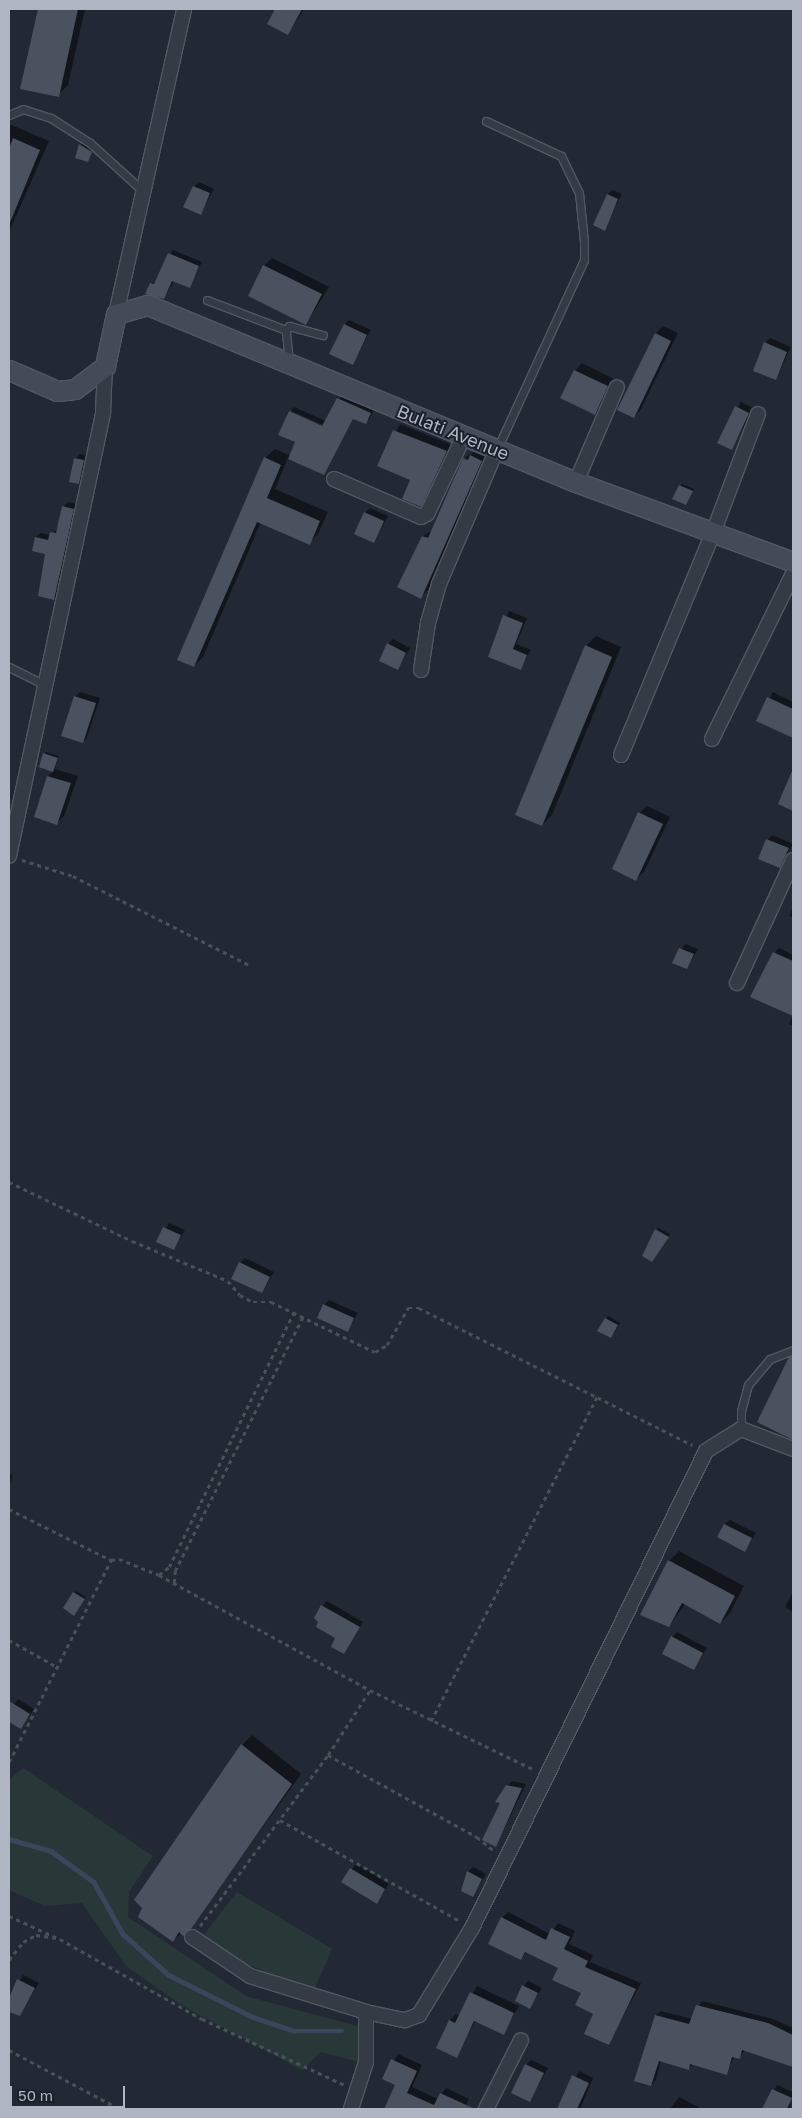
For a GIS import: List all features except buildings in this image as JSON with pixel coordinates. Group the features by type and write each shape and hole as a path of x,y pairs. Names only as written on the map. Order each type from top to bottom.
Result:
{"street":[{"path":"13,858 45,685 103,413 105,366 184,9"},
{"name":"Bulati Avenue","path":"116,314 148,306 576,482 793,562"},
{"path":"9,370 57,391 75,389 105,366"},
{"path":"576,482 617,387"},
{"path":"620,755 713,533 758,414"},
{"path":"334,479 421,517 427,514 464,436"},
{"path":"421,670 428,623 439,584 497,449"},
{"path":"712,739 793,574"},
{"path":"737,983 793,860"},
{"path":"192,1937 250,1976 366,2012 405,2020 419,2015 472,1928 505,1856 706,1452 741,1429 793,1449"},
{"path":"352,2109 366,2062 366,2012"},
{"path":"486,2109 521,2040"}],"lane":[{"path":"9,115 23,109 51,118 90,143 143,191"},
{"path":"486,121 561,156 579,193 584,240 584,260 497,449"},
{"path":"207,300 286,330 296,325 323,335"},
{"path":"286,330 289,365"},
{"path":"9,667 45,685"},
{"path":"741,1429 741,1410 748,1385 770,1359 793,1350"}],"path":[{"path":"13,858 73,876 251,966"},
{"path":"9,1182 132,1241 228,1281 240,1295 253,1302 272,1302 374,1352 387,1345 408,1308 419,1308 706,1452"},
{"path":"159,1575 169,1567 294,1312"},
{"path":"174,1583 175,1571 303,1317"},
{"path":"431,1721 597,1397"},
{"path":"9,1510 111,1560 119,1559 159,1575 370,1690 546,1775"},
{"path":"9,1762 59,1668 111,1560"},
{"path":"9,1640 59,1668"},
{"path":"192,1937 328,1755 370,1690"},
{"path":"328,1755 477,1838 505,1856"},
{"path":"280,1820 472,1928"},
{"path":"9,1916 60,1939 202,2019 358,2091"},
{"path":"9,1960 23,1942 36,1935 60,1939"},
{"path":"9,2050 120,2109"}],"shaded area":[{"path":"23,1768 153,1856 129,1892 128,1917 246,1996 372,2030 363,2063 321,2052 302,2070 183,2006 126,1966 82,1903 45,1906 9,1890 9,1780"},
{"path":"237,1892 332,1949 313,1992 247,1964 203,1936"}],"waterway":[{"path":"9,1839 51,1851 94,1882 123,1934 169,1975 253,2017 295,2031 342,2031"}]}
